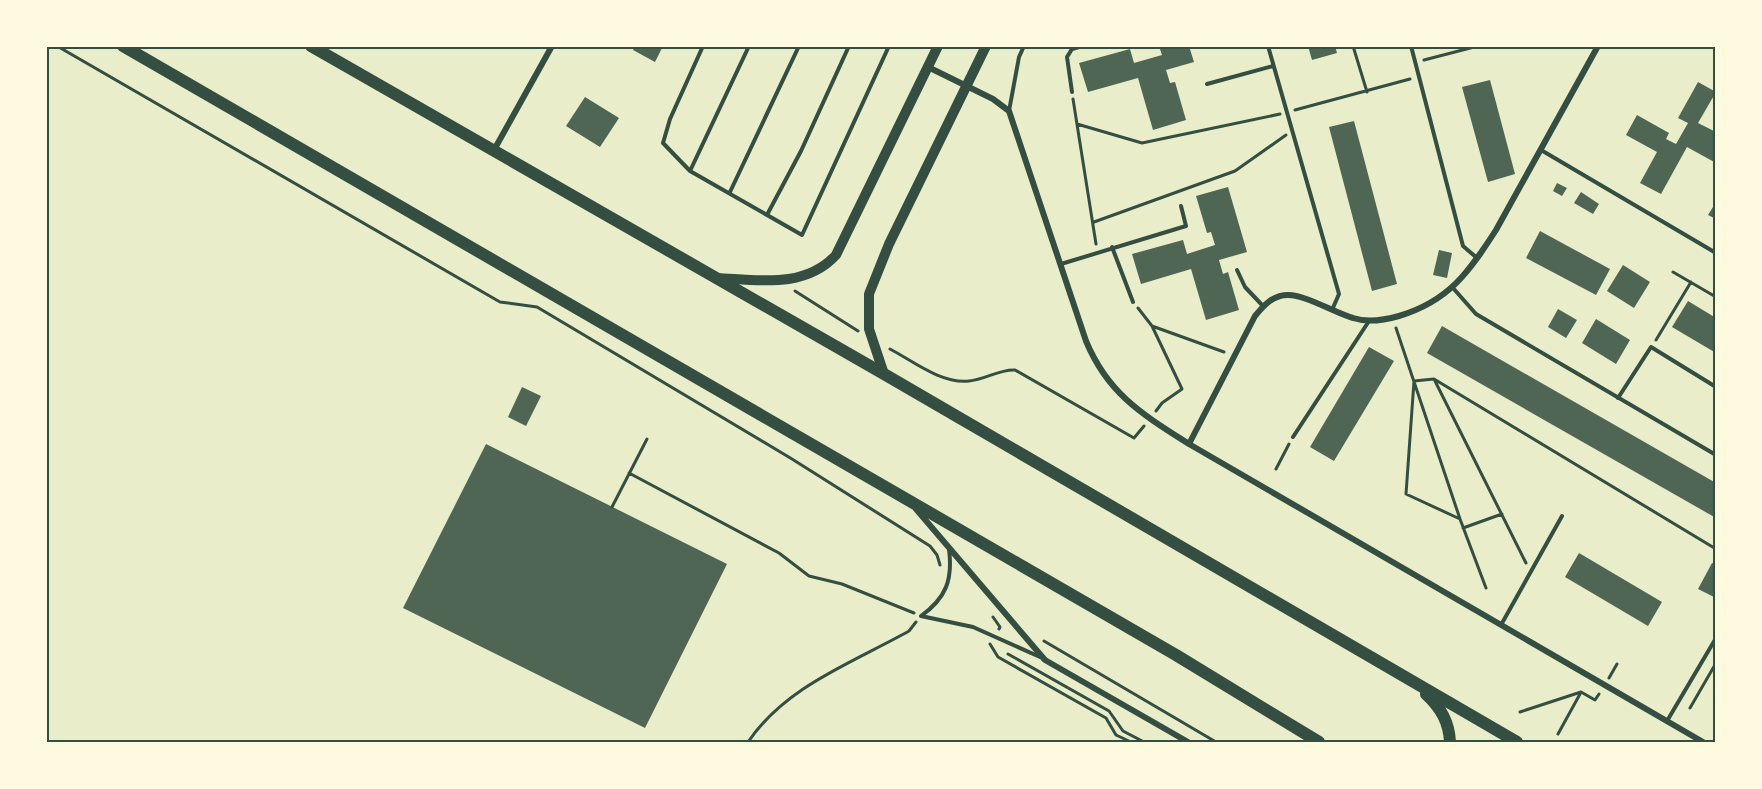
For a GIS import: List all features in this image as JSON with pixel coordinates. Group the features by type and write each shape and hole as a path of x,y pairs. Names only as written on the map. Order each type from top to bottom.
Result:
{"highway":[{"path":"123,46 1176,655 1318,742"},
{"path":"311,46 884,374 1517,742"},
{"path":"1411,680 1437,705 1447,721 1450,742"}],"main road":[{"path":"717,278 781,280 807,277 825,267 836,255 938,46"},
{"path":"884,374 872,340 867,309 869,294 890,244 986,46"}],"street":[{"path":"494,150 552,46"},
{"path":"1189,444 1255,316 1267,301 1291,295 1332,311 1369,321 1393,317 1435,302 1453,288 1478,258 1598,46"},
{"path":"928,68 993,99 1009,111 1095,362 1123,399 1149,419 1189,444 1703,742"},
{"path":"908,499 1045,660 1188,742"}],"lane":[{"path":"703,46 670,119 663,143 690,171 768,213 802,235 889,46"},
{"path":"690,171 749,46"},
{"path":"730,192 799,46"},
{"path":"768,213 801,151 849,46"},
{"path":"1009,111 1019,57 1024,46"},
{"path":"1072,92 1067,57 1072,50 1083,46"},
{"path":"1268,46 1339,294 1332,311"},
{"path":"1411,46 1463,246 1478,258"},
{"path":"1207,84 1273,66"},
{"path":"1540,150 1716,253"},
{"path":"1061,264 1186,225 1181,206"},
{"path":"1112,247 1133,302"},
{"path":"1237,270 1245,287 1263,306"},
{"path":"1453,288 1476,314 1716,455"},
{"path":"1293,438 1369,321"},
{"path":"1618,398 1651,347 1716,387"},
{"path":"1501,625 1562,516"},
{"path":"921,616 936,606 945,595 949,580 949,546"},
{"path":"921,616 994,634 1045,660"},
{"path":"1666,722 1716,638"}],"path":[{"path":"57,46 500,302 537,307 782,453 930,546 937,555 942,579 949,580"},
{"path":"1353,46 1367,92"},
{"path":"1416,62 1478,46"},
{"path":"1077,124 1142,143 1286,112 1420,76"},
{"path":"1072,92 1097,252"},
{"path":"1094,222 1235,171 1293,131"},
{"path":"1673,272 1716,297"},
{"path":"781,280 872,340 941,376 955,381 968,381 1007,369 1015,370 1134,438 1162,403 1182,389 1152,326 1133,302"},
{"path":"1651,347 1691,282"},
{"path":"1393,317 1463,528 1486,588"},
{"path":"1152,326 1234,356"},
{"path":"1414,381 1434,379 1716,549"},
{"path":"1434,379 1531,572"},
{"path":"1414,381 1406,494 1460,519"},
{"path":"1276,469 1293,438"},
{"path":"612,507 647,439"},
{"path":"629,473 779,553 809,576 842,584 921,616 909,631 818,679 776,709 748,742"},
{"path":"1463,528 1502,514"},
{"path":"988,611 1000,627 990,641 990,648 998,657 1106,718 1116,735 1131,742"},
{"path":"1040,637 1048,645 1216,742"},
{"path":"1690,708 1716,663"},
{"path":"1520,712 1581,692 1595,700 1617,664"},
{"path":"1558,734 1581,692"}],"building":[{"path":"635,46 663,46 655,62 633,50"},
{"path":"1159,46 1189,46 1194,62 1166,70 1170,83 1175,82 1186,120 1153,130 1138,78 1088,92 1079,63 1130,49 1134,63 1162,55"},
{"path":"1308,46 1335,46 1337,53 1312,60"},
{"path":"1490,80 1515,174 1488,182 1462,87"},
{"path":"1698,82 1716,92 1698,123 1716,132 1716,163 1687,147 1661,194 1640,183 1657,152 1626,135 1637,115 1669,133 1666,139 1676,144 1688,123 1678,118"},
{"path":"585,97 619,118 600,147 566,126"},
{"path":"1354,121 1397,284 1372,291 1329,127"},
{"path":"1557,183 1567,188 1562,196 1553,191"},
{"path":"1228,187 1247,252 1219,260 1223,274 1228,272 1239,310 1206,320 1191,269 1141,284 1132,254 1183,240 1187,254 1215,245 1211,232 1207,233 1196,196"},
{"path":"1581,192 1599,204 1593,214 1574,203"},
{"path":"1716,202 1716,219 1708,215"},
{"path":"1540,231 1610,269 1596,295 1526,258"},
{"path":"1439,250 1452,253 1447,278 1433,275"},
{"path":"1623,265 1650,282 1634,308 1607,291"},
{"path":"1688,301 1716,318 1716,353 1672,327"},
{"path":"1558,309 1577,320 1566,338 1548,327"},
{"path":"1596,319 1630,340 1616,364 1582,343"},
{"path":"1442,326 1716,483 1716,518 1427,353"},
{"path":"1369,347 1394,361 1334,461 1310,447"},
{"path":"522,387 541,396 526,426 508,417"},
{"path":"486,444 727,564 645,728 403,608"},
{"path":"1579,553 1662,602 1648,626 1565,577"},
{"path":"1712,563 1716,564 1716,598 1698,589"}]}
